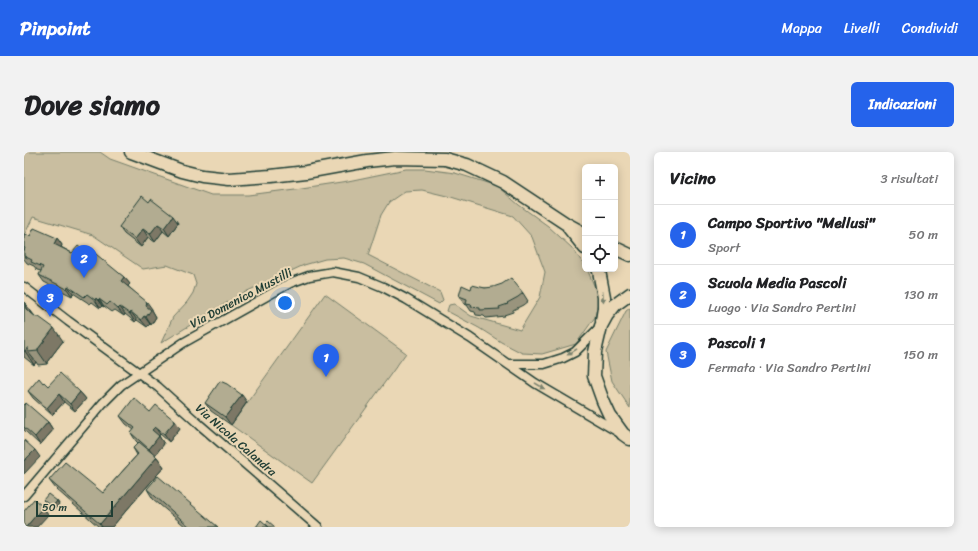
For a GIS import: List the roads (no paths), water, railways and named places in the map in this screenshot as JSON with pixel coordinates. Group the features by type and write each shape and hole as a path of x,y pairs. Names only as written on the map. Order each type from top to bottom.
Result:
{"main road":[{"path":"131,152 182,171 202,176 229,179 306,172 367,161 395,158 445,159 467,165 503,182 565,224 582,232"},
{"path":"565,224 582,244"},
{"path":"618,249 630,254"},
{"path":"599,272 604,297 604,308 595,352 594,376 610,416 626,437"},
{"path":"601,326 615,305 630,294"}],"street":[{"name":"Via Domenico Mustilli","path":"24,496 121,384 183,343 290,283 309,276 333,272 359,277 406,299 535,383 626,437"},
{"name":"Via Nicola Calandra","path":"24,287 158,387 318,527"},
{"path":"508,364 544,364 563,358 575,352 601,326"}],"place":[{"name":"Scuola Media Pascoli","path":"84,278"},
{"name":"Pascoli 1","path":"50,317"},
{"name":"Campo Sportivo \"Mellusi\"","path":"326,377"}]}
